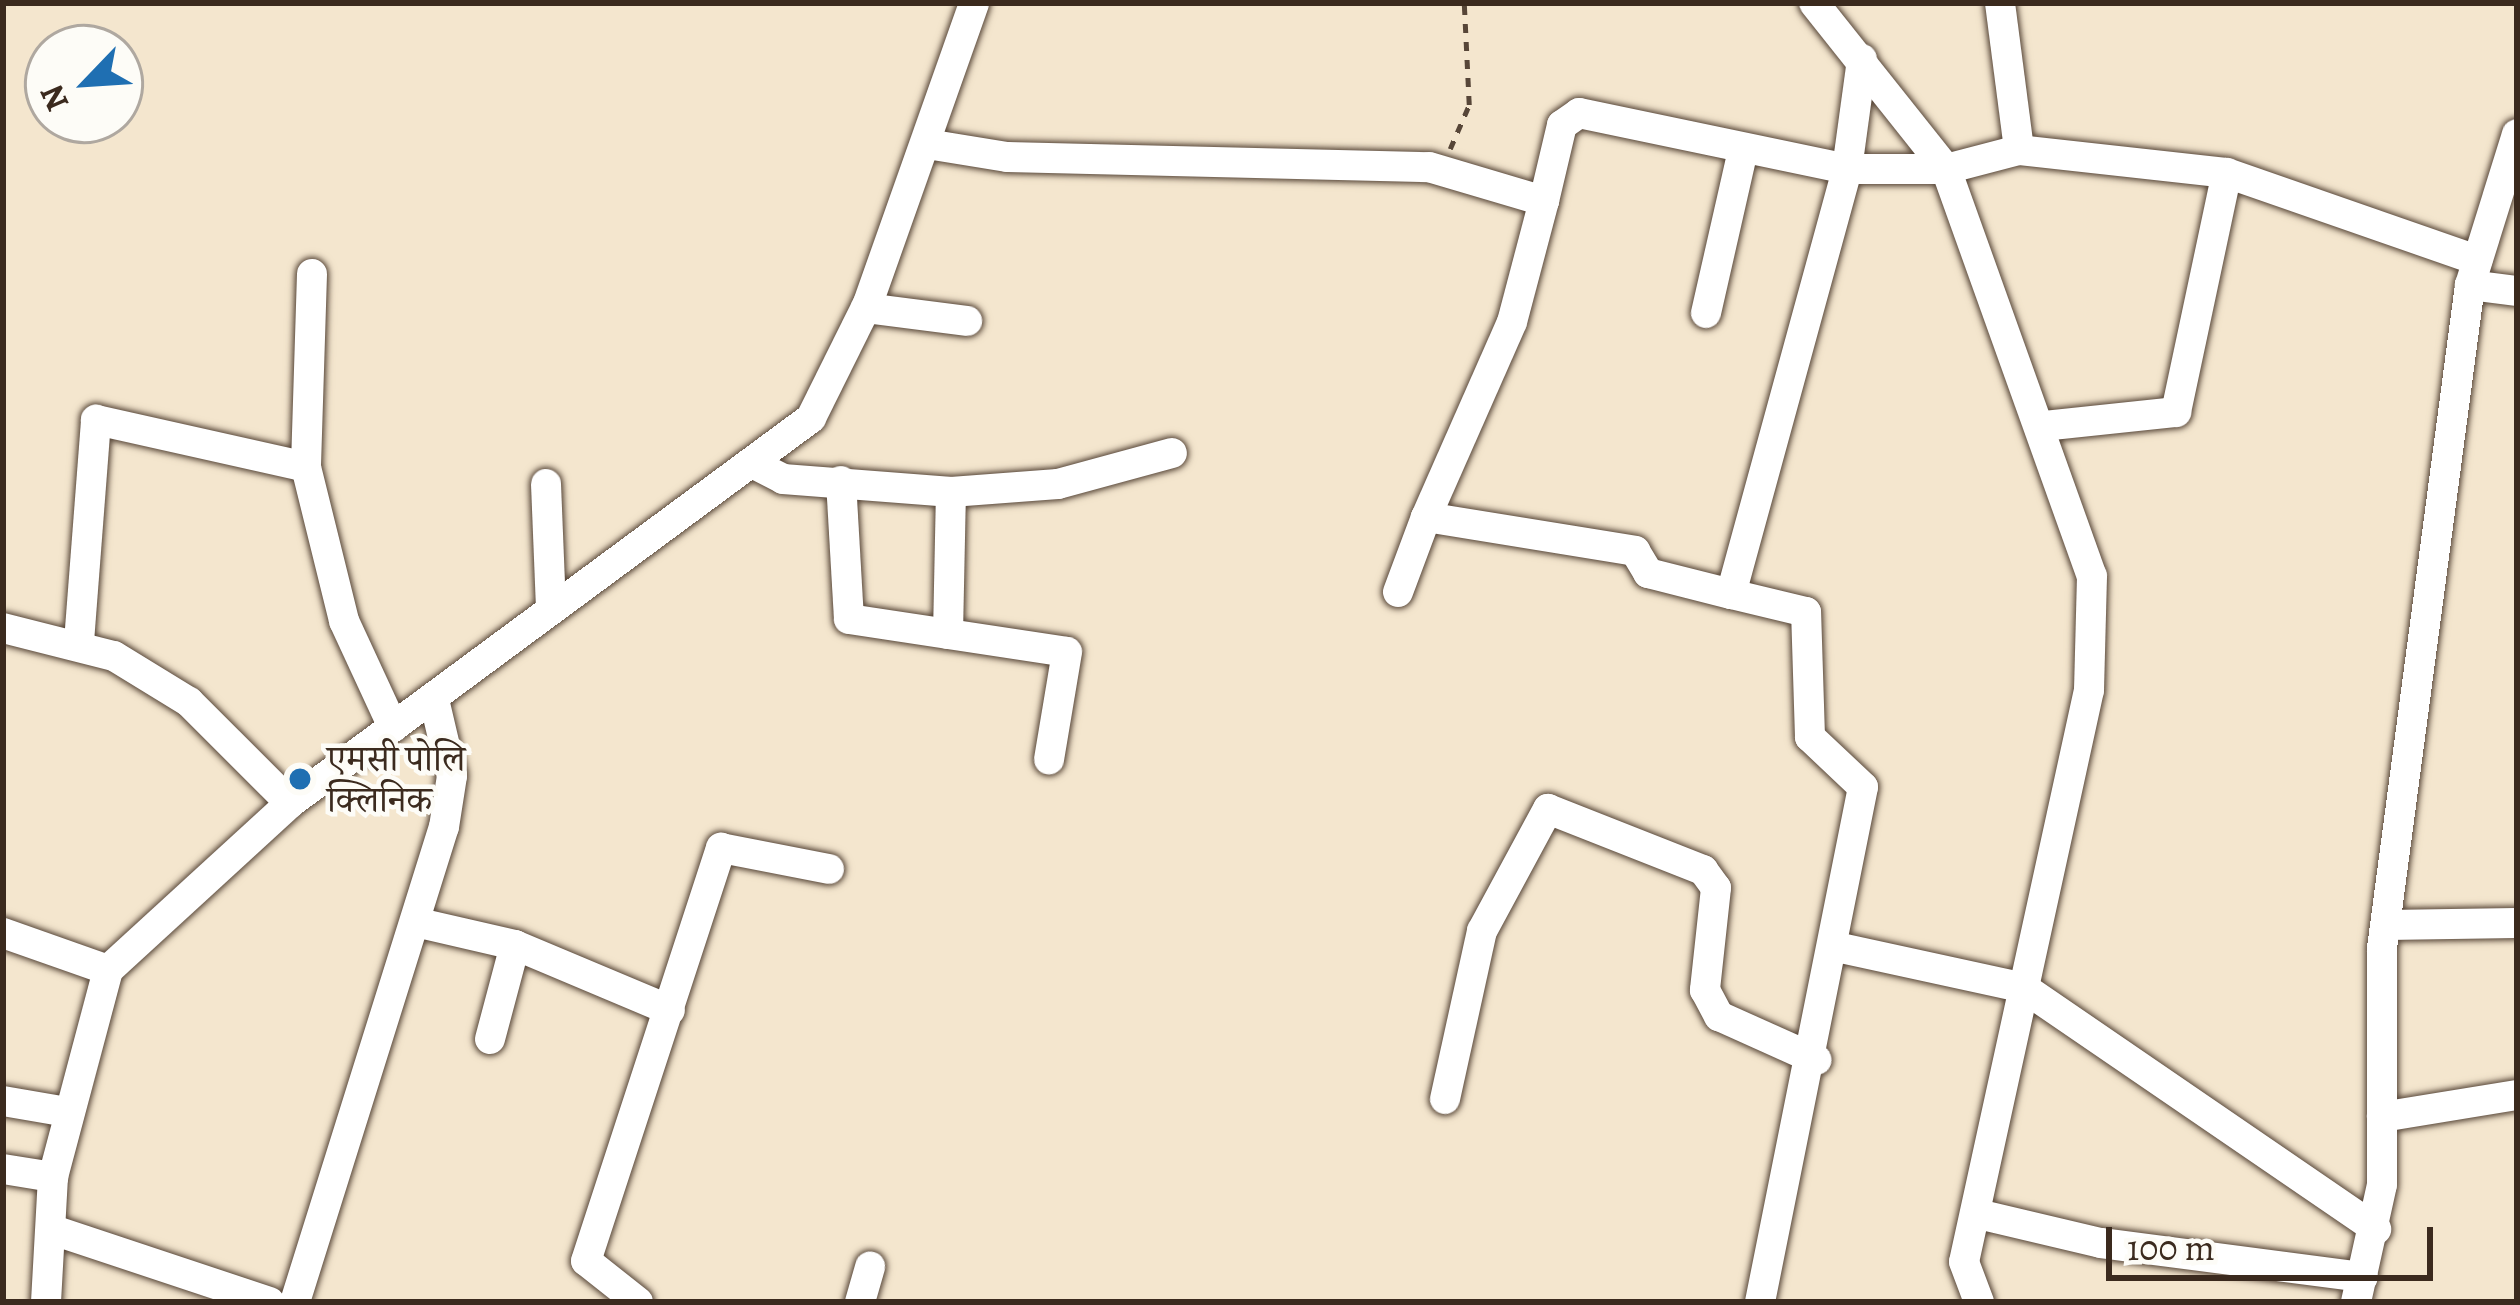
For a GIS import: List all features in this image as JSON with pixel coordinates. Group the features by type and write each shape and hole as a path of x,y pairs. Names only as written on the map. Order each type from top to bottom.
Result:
{"street":[{"path":"46,1302 56,1231 53,1177 108,970 290,803 434,699 693,495 752,463 811,418 866,308 974,3"},
{"path":"1814,3 1946,169 2043,426 2092,576 2089,690 1964,1262 1979,1302"},
{"path":"2000,3 2019,150"},
{"path":"1731,594 1846,169 1862,58"},
{"path":"1398,592 1512,322 1562,125 1579,113 1846,169 1946,169 2019,150 2227,173 2517,291"},
{"path":"1978,1214 2101,1243 2360,1289 2376,1229 2386,926 2473,273 2517,134"},
{"path":"927,144 1007,158 1429,167 1544,201"},
{"path":"1706,313 1743,150"},
{"path":"2043,426 2176,412 2227,173"},
{"path":"312,274 306,467 344,622 393,727"},
{"path":"866,308 967,321"},
{"path":"79,642 96,419 306,467"},
{"path":"752,463 783,479 951,492 1058,484 1172,453"},
{"path":"841,481 849,619 1067,652 1049,759"},
{"path":"546,484 551,609"},
{"path":"948,634 951,492"},
{"path":"1426,517 1635,551 1648,573 1806,611 1810,737 1816,753 1860,773 1816,1060 1760,1302"},
{"path":"3,628 79,642 189,702 290,803"},
{"path":"295,1302 415,922 452,776 434,699"},
{"path":"1445,1099 1482,931 1548,809 1702,870 1716,888 1706,991 1719,1016 1816,1060"},
{"path":"638,1302 586,1261 721,848 830,869"},
{"path":"415,922 515,945 670,1010"},
{"path":"2386,926 2517,923"},
{"path":"3,933 108,970"},
{"path":"490,1040 515,945"},
{"path":"1832,946 2024,988 2376,1229"},
{"path":"2382,1118 2517,1094"},
{"path":"3,1102 67,1112"},
{"path":"3,1169 53,1177"},
{"path":"56,1231 270,1302"},
{"path":"860,1302 870,1266"}],"path":[{"path":"1429,167 1453,146 1469,104 1464,3"}],"place":[{"name":"एमसी पोलि क्लिनिक","path":"300,779"}]}
